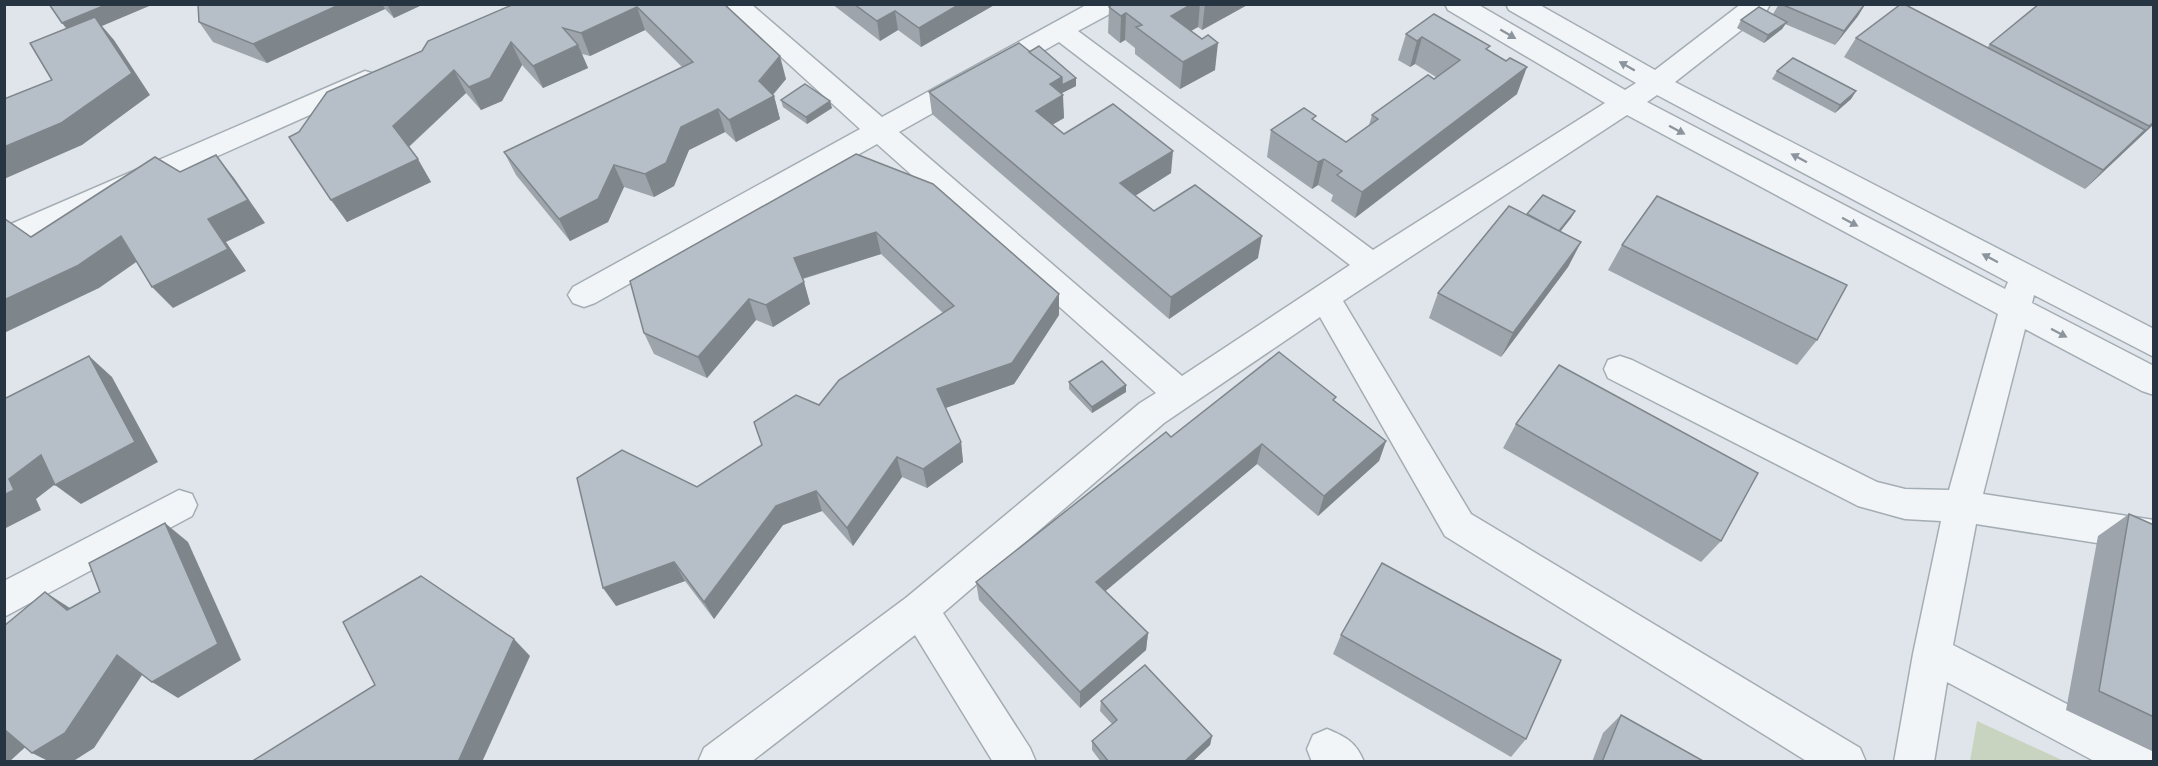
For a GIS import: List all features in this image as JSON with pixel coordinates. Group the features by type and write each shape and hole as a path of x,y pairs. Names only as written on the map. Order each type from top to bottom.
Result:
{"street":[{"path":"735,4 1180,394"},
{"path":"584,295 1108,4"},
{"path":"1457,4 1625,102 2154,382"},
{"path":"1518,4 1656,83 2154,344"},
{"path":"718,762 920,609 1152,413 1324,297 1656,83 1758,4"},
{"path":"1061,31 1372,266"},
{"path":"4,240 393,67"},
{"path":"1914,762 1932,654 1962,506 2024,276"},
{"path":"1324,297 1458,525 1846,762"},
{"path":"1620,369 1870,495 1905,504 1962,506 2154,536"},
{"path":"4,600 179,505"},
{"path":"920,609 1016,762"},
{"path":"1932,654 2138,762"}],"green space":[{"path":"1977,721 2064,761 1970,761"}],"building":[{"path":"49,4 108,4 62,23"},
{"path":"198,4 341,4 253,44 199,22"},
{"path":"514,4 724,4 780,56 759,81 774,96 729,120 718,109 681,127 666,163 645,174 614,165 598,199 559,219 504,152 693,62 637,7 581,33 563,28 578,45 533,66 511,42 490,78 469,87 454,70 393,126 418,159 331,200 289,137 299,132 327,92 422,51 428,41"},
{"path":"854,4 960,4 919,28 895,11 877,21"},
{"path":"1113,4 1192,4 1171,16 1202,39 1208,35 1218,43 1183,62 1136,27 1142,25 1126,13 1121,16 1109,7"},
{"path":"1781,4 1865,4 1844,31"},
{"path":"1901,4 2145,130 2103,170 1856,38"},
{"path":"2039,4 2154,4 2154,122 2149,126 1990,44"},
{"path":"1759,7 1787,22 1768,35 1741,20"},
{"path":"1434,14 1490,46 1486,49 1506,61 1510,58 1527,67 1362,192 1337,175 1342,171 1324,159 1318,162 1271,130 1304,108 1316,116 1312,119 1346,142 1378,119 1372,115 1428,75 1434,79 1460,60 1422,37 1417,41 1406,34"},
{"path":"95,17 132,73 61,123 4,147 4,99 52,80 30,43"},
{"path":"1019,43 1062,77 1050,84 1063,95 1036,111 1064,134 1113,104 1173,151 1120,183 1154,211 1195,185 1262,236 1171,297 929,92"},
{"path":"1039,46 1076,78 1062,85 1062,77 1029,52"},
{"path":"1793,58 1856,91 1840,105 1777,71"},
{"path":"805,84 830,101 806,117 781,100"},
{"path":"856,154 933,184 1059,294 1012,363 937,389 961,442 923,469 897,457 847,528 816,491 776,506 704,602 674,562 603,588 577,478 622,450 697,487 762,445 754,422 796,395 819,405 839,380 954,306 876,232 794,258 804,282 766,305 749,299 698,357 644,333 630,281"},
{"path":"216,155 248,200 208,219 228,249 152,287 121,236 77,266 4,300 4,219 31,237 155,157 180,172"},
{"path":"1543,195 1575,211 1559,231 1527,214"},
{"path":"1657,196 1847,285 1817,340 1622,245"},
{"path":"1509,206 1581,242 1513,333 1438,293"},
{"path":"1279,352 1336,397 1333,400 1386,441 1324,496 1262,444 1096,582 1148,633 1080,692 976,582 1166,432 1171,437"},
{"path":"89,356 135,442 55,485 41,455 9,479 14,490 4,495 4,399"},
{"path":"1102,361 1126,385 1092,407 1069,382"},
{"path":"1559,365 1758,473 1721,541 1516,424"},
{"path":"2129,514 2154,525 2154,717 2099,691"},
{"path":"165,523 218,644 152,682 117,655 65,733 32,753 4,729 4,626 45,592 67,610 100,592 89,563"},
{"path":"1382,563 1561,660 1526,739 1341,635"},
{"path":"421,576 514,639 458,762 251,762 375,685 343,622"},
{"path":"1145,665 1212,736 1184,762 1109,762 1092,741 1117,720 1101,701"},
{"path":"1621,715 1705,762 1602,762"}]}
